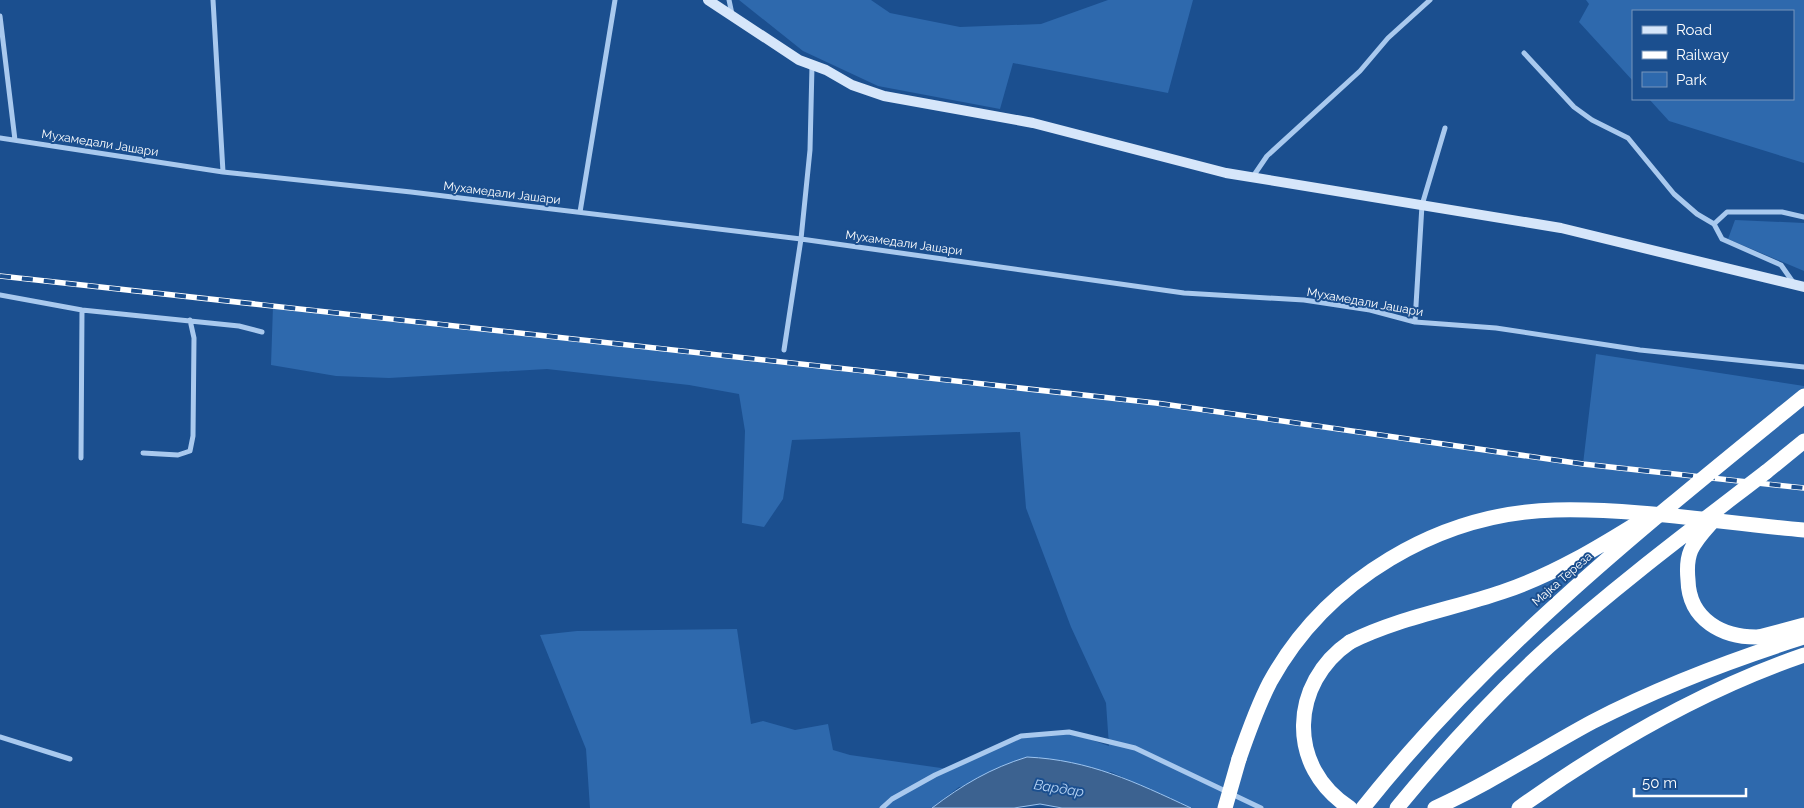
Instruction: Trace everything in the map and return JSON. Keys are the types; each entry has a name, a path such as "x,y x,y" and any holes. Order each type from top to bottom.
{"highway":[{"name":"Мајка Тереза","path":"1363,808 1401,762 1494,661 1554,605 1687,491 1804,396"},
{"path":"1398,808 1494,700 1547,648 1655,557 1804,441"},
{"path":"1766,472 1704,532 1692,549 1688,566 1690,596 1698,614 1705,621 1725,633 1759,637 1804,625"},
{"path":"1350,808 1331,793 1314,768 1305,742 1304,716 1309,692 1318,674 1329,659 1350,642 1379,629 1530,582 1605,543 1687,491"},
{"path":"1225,808 1252,724 1271,681 1288,654 1310,627 1364,576 1401,552 1443,533 1492,519 1523,513 1555,510 1642,513 1804,530"},
{"path":"1435,808 1592,722 1644,697 1704,670 1804,637"},
{"path":"1519,808 1583,764 1656,721 1736,681 1804,654"}],"main road":[{"path":"708,0 792,56 852,85 884,96 1032,123 1226,173 1561,228 1800,286"}],"street":[{"path":"213,0 223,172"},
{"path":"580,212 615,0"},
{"path":"729,0 733,17"},
{"path":"1252,178 1266,156 1360,71 1388,38 1430,0"},
{"path":"0,16 15,140"},
{"path":"1524,53 1574,107 1592,120 1628,138 1674,194 1697,214 1714,224 1722,239 1781,265 1800,286"},
{"path":"784,350 801,239 810,150 812,65"},
{"path":"1415,322 1422,205 1445,128"},
{"name":"Мухамедали Јашари","path":"0,138 223,172 801,239 1184,293 1304,300 1370,310 1415,322 1496,328 1640,350 1804,367"},
{"path":"1714,224 1727,212 1782,212 1804,217"},
{"path":"0,295 82,310 190,320 239,326 262,332"},
{"path":"81,458 82,310"},
{"path":"143,453 178,455 190,451 193,436 194,338 190,320"},
{"path":"882,808 892,799 935,775 1021,736 1069,732 1135,748 1261,808"},
{"path":"0,737 70,759"}],"green space":[{"path":"739,0 871,0 890,13 960,27 1041,24 1108,0 1193,0 1168,93 1013,63 1000,109 878,86 803,51"},
{"path":"1586,0 1804,0 1804,163 1669,121 1650,100 1794,100 1794,10 1632,10 1632,80 1579,22 1589,4"},
{"path":"1735,220 1804,223 1804,271 1728,239"},
{"path":"273,306 1156,403 1583,464 1596,354 1804,386 1804,808 1191,808 1111,772 959,787 932,808 590,808 586,749 540,635 577,631 737,629 751,724 763,721 795,730 828,724 833,750 850,755 948,769 1021,736 1069,732 1109,746 1106,703 1071,627 1026,508 1020,432 792,440 783,499 764,527 742,523 745,431 739,394 689,385 547,369 389,378 336,376 271,365"}],"water":[{"name":"Вардар","path":"1027,757 1071,763 1112,774 1151,789 1191,808 1062,808 1040,804 1014,808 932,808 977,778 1001,766"}],"railway":[{"path":"0,276 1156,403 1583,464 1804,488"}]}
